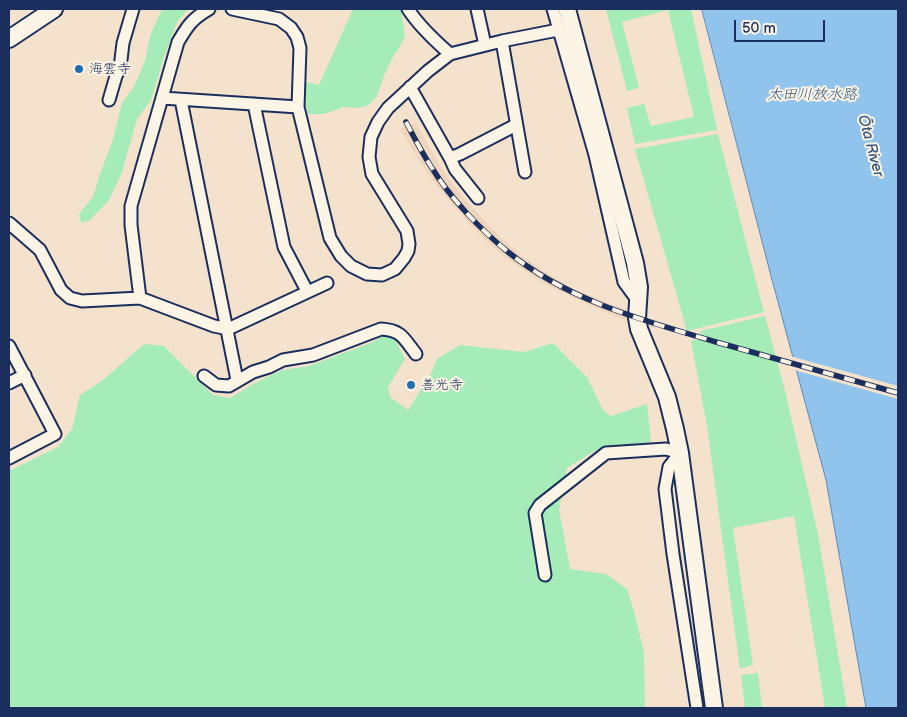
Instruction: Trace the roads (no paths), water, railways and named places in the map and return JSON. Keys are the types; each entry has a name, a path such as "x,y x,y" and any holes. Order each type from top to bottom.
{"street":[{"path":"9,39 54,9"},
{"path":"109,100 120,68 123,43 132,9"},
{"path":"140,298 131,225 132,206 178,42 188,25 209,9"},
{"path":"232,9 280,19 291,28 297,37 300,48 298,107 330,238 341,256 351,266 367,274 382,275 395,269 408,251 409,244 407,231 372,174 368,157 371,137 378,122 388,108 428,70 450,54 558,30"},
{"path":"408,9 414,19 450,54"},
{"path":"477,9 485,45"},
{"path":"553,9 558,30 586,101 635,263 639,287 637,318 639,330 667,397 675,429 680,453 714,708"},
{"path":"567,9 586,101"},
{"path":"502,41 525,172"},
{"path":"410,87 455,168 478,198"},
{"path":"162,98 298,107"},
{"path":"181,100 237,380"},
{"path":"254,104 284,247 307,291"},
{"path":"450,158 516,125"},
{"path":"9,224 40,250 61,290 70,298 82,301 140,298 214,326 228,329 327,282"},
{"path":"204,376 216,385 228,386 237,380 283,360 313,355 381,329 392,329 399,334 416,354"},
{"path":"9,346 55,434 9,458"},
{"path":"9,383 25,375"},
{"path":"546,575 535,513 540,505 606,453 666,448 680,453"},
{"path":"680,453 669,467 664,489 696,708"}],"water":[{"name":"太田川放水路","path":"702,9 898,9 898,708 866,708 826,480"}],"railway":[{"path":"406,122 439,179 467,213 508,252 556,284 607,307 661,326 898,393"}],"place":[{"name":"海雲寺","path":"79,69"},
{"name":"善光寺","path":"411,385"}],"water label":[{"name":"Ōta River","path":"870,146"}]}
